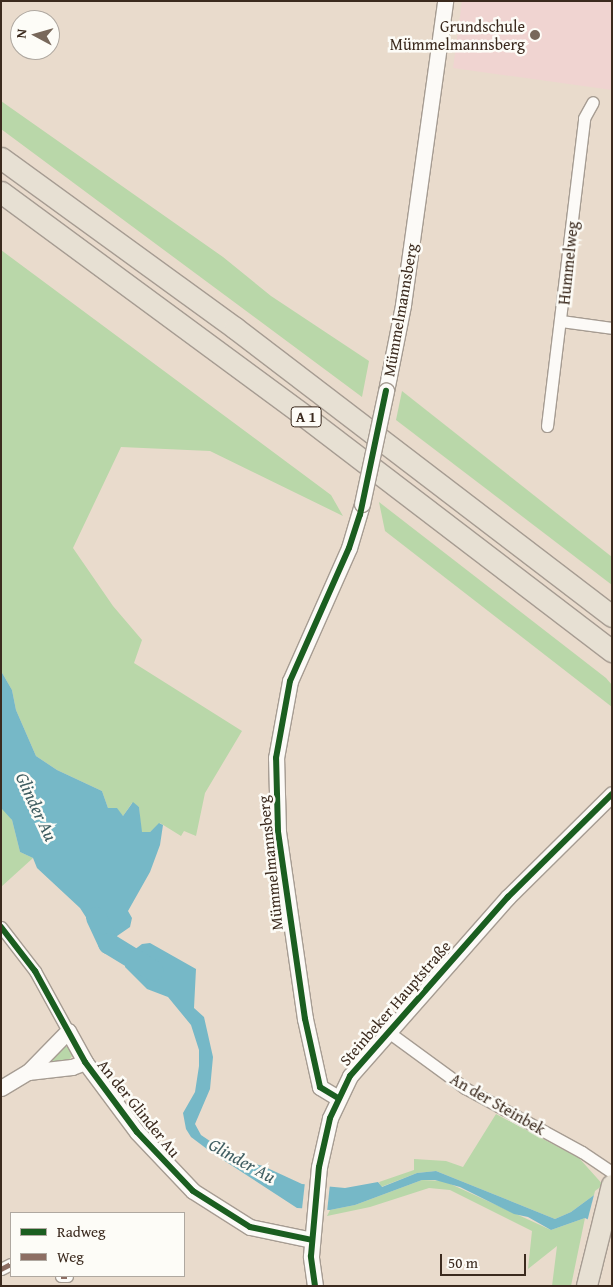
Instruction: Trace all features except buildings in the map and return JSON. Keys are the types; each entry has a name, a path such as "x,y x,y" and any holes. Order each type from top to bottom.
{"highway":[{"name":"A 1","path":"1,158 243,334 612,616"},
{"name":"A 1","path":"1,192 303,415 610,651"},
{"path":"531,553 612,597"},
{"path":"587,1286 612,1185"}],"street":[{"name":"Mümmelmannsberg","path":"338,1098 320,1087 305,1019 278,832 276,758 290,681 349,548 362,504 403,305 445,1"},
{"name":"Hummelweg","path":"548,426 584,118 593,102"},
{"path":"561,321 612,328"},
{"name":"Steinbeker Hauptstraße","path":"315,1286 312,1240 324,1138 338,1098 350,1076 387,1031 508,897 612,794"},
{"name":"An der Glinder Au","path":"1,927 35,971 85,1062 138,1132 193,1191 250,1227 312,1240"},
{"path":"1,1088 28,1072 68,1031"},
{"name":"An der Steinbek","path":"387,1031 465,1088 574,1147 612,1172"},
{"path":"28,1072 72,1067 85,1062"}],"shaded area":[{"name":"Grundschule Mümmelmannsberg","path":"462,1 612,1 612,90 453,68"}],"green space":[{"path":"1,101 223,257 271,296 369,361 362,397 1,129"},
{"path":"1,250 331,495 343,516 210,451 121,447 73,548 113,606 142,640 134,663 242,731 205,793 196,836 184,831 181,836 160,823 150,832 141,832 139,807 132,803 123,816 108,808 102,791 57,770 36,756 16,710 12,690 1,671"},
{"path":"402,391 612,557 612,585 396,420"},
{"path":"379,502 606,678 612,685 612,707 385,531"},
{"path":"1,804 12,820 20,852 33,858 1,887"},
{"path":"71,1046 73,1055 68,1061 51,1063 59,1048"},
{"path":"496,1114 579,1158 605,1187 571,1212 555,1219 436,1171 417,1173 381,1187 379,1182 414,1170 414,1159 446,1161 463,1167"},
{"path":"422,1180 444,1181 551,1230 585,1218 571,1286 552,1286 557,1246 528,1269 532,1231 450,1190 429,1188 370,1207 327,1216 330,1210 355,1205"}],"water":[{"path":"1,671 12,690 16,710 36,756 57,770 102,791 108,808 117,808 123,816 133,802 139,807 142,832 150,832 159,823 163,825 160,845 150,872 128,911 132,918 130,927 104,945 80,908 37,868 33,858 20,852 12,820 2,809"},
{"path":"150,943 196,969 194,1008 204,1017 213,1057 210,1089 195,1124 201,1135 238,1160 263,1166 302,1184 345,1188 378,1182 382,1187 417,1173 436,1171 555,1219 571,1212 605,1187 612,1191 612,1232 585,1218 551,1230 528,1217 514,1214 460,1187 435,1180 422,1180 355,1205 330,1210 297,1208 211,1152 191,1137 186,1129 183,1113 195,1092 199,1066 199,1050 191,1025 168,997 147,989 125,967 126,956 142,944"}],"pier":[{"path":"305,1182 330,1184 327,1212 302,1209"},
{"path":"603,1185 612,1188 611,1235 587,1222 595,1191"}],"waterway":[{"name":"Glinder Au","path":"96,917 108,943 152,970"}],"marked path":[{"path":"1,1269 10,1264"}],"cycle path":[{"path":"338,1098 320,1087 305,1019 278,832 276,758 290,681 349,548 360,515 386,391"},
{"path":"315,1286 311,1256 319,1167 330,1118 350,1076 508,897 612,794"},
{"path":"1,927 35,971 85,1062 137,1132 193,1191 250,1227 312,1240"}],"place":[{"name":"Grundschule Mümmelmannsberg","path":"535,35"}]}
